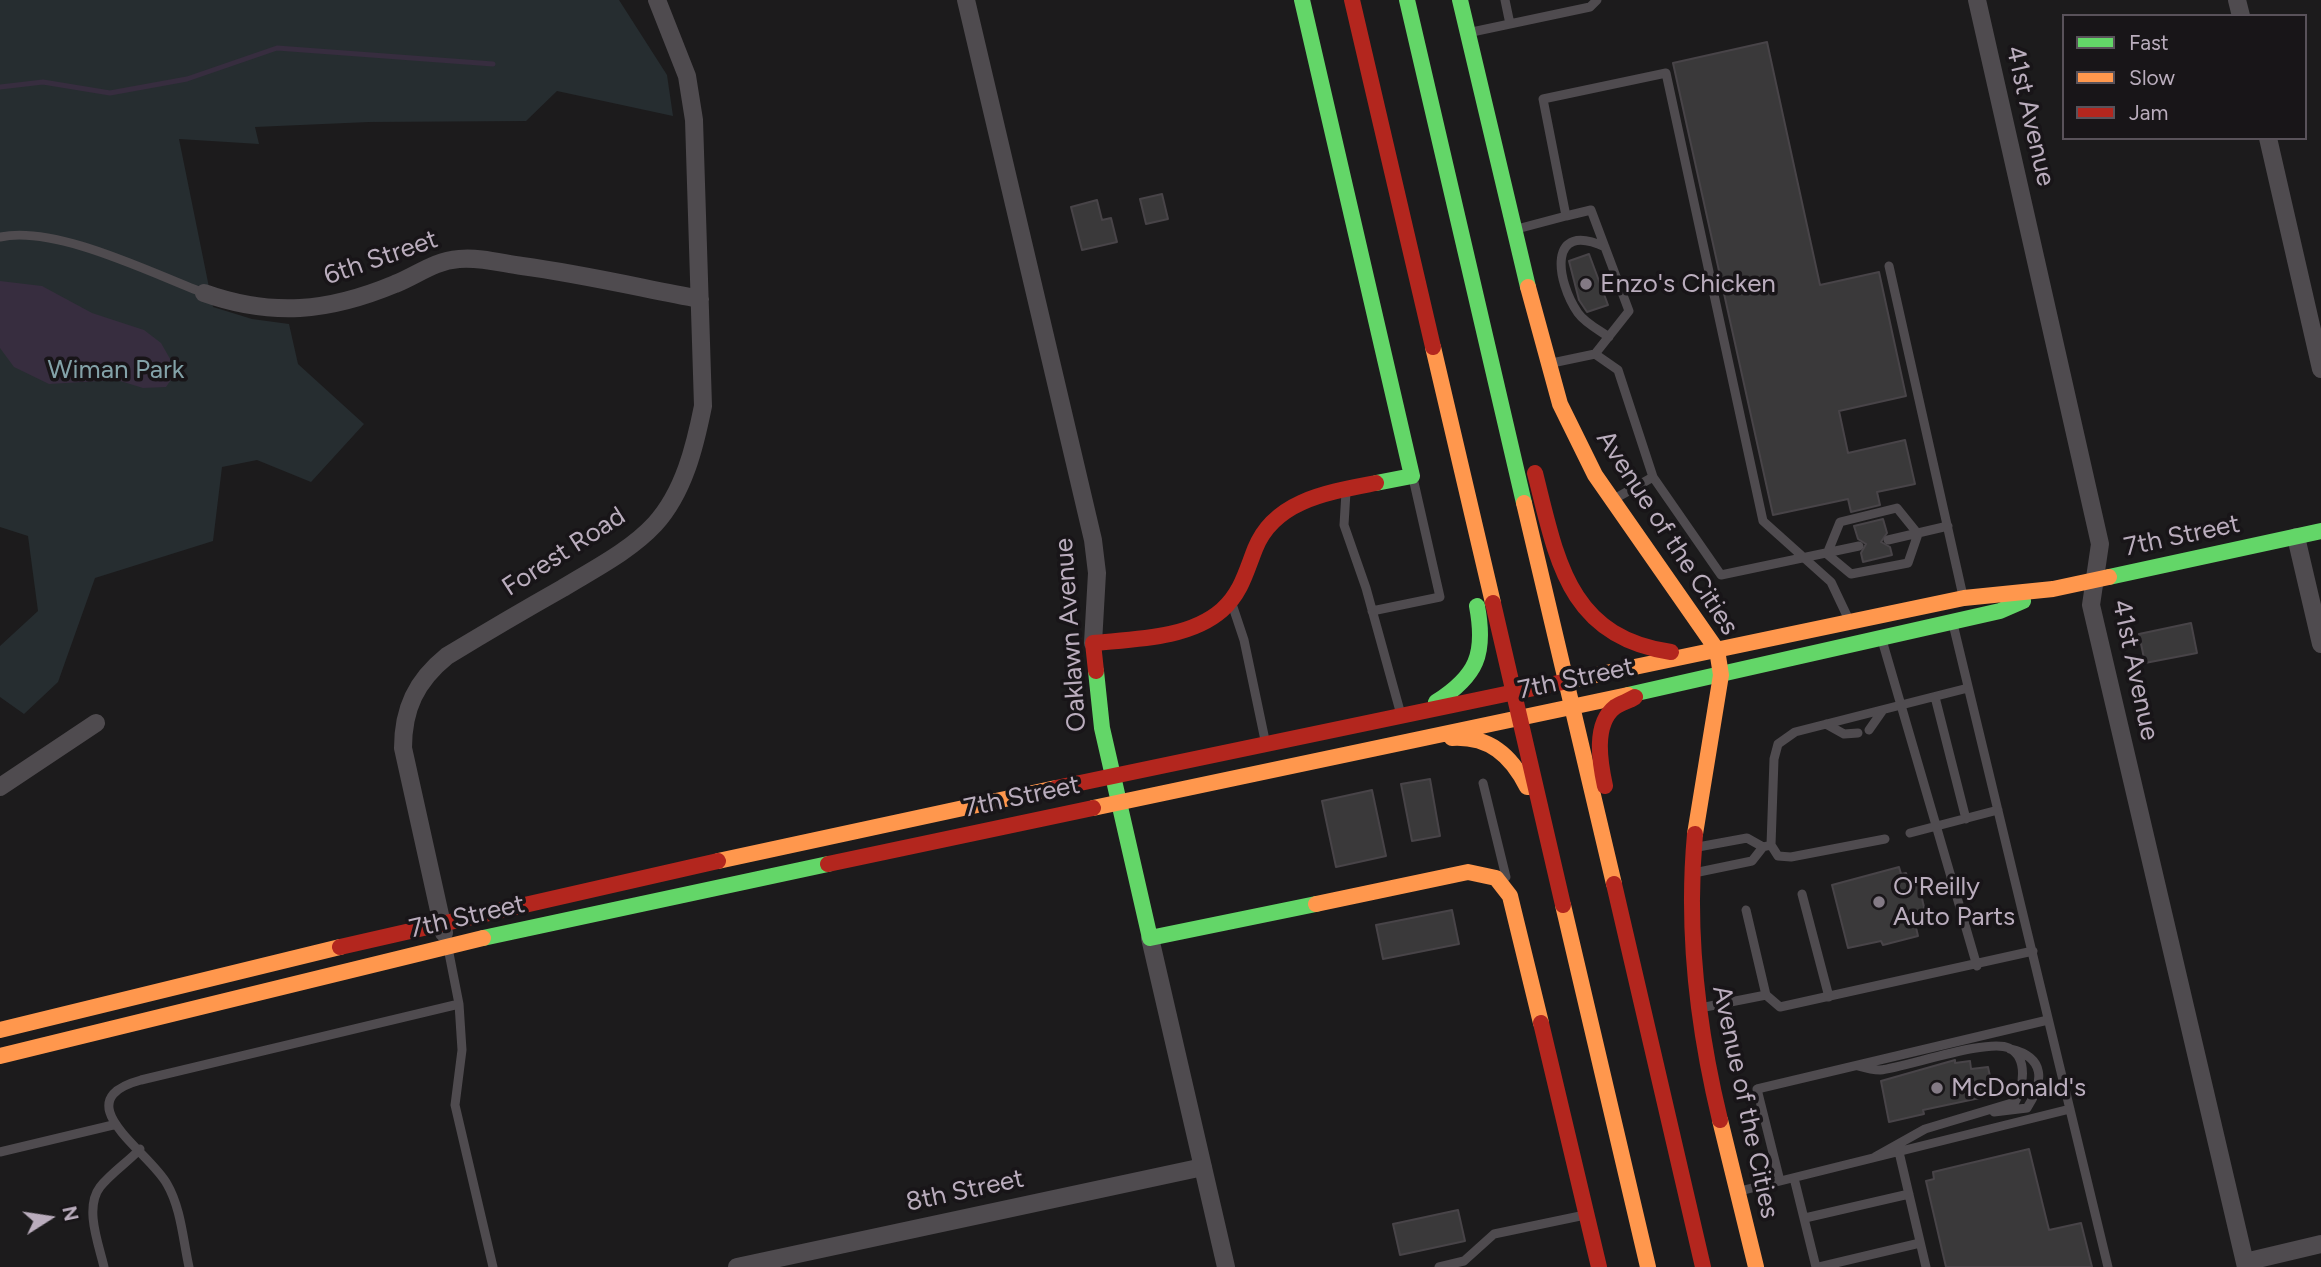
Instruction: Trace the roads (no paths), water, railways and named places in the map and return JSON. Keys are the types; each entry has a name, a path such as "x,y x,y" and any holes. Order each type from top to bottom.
{"main road":[{"path":"1093,643 1173,631 1210,620 1231,602 1245,579 1257,540 1277,516 1300,501 1412,476 1302,0"},
{"path":"1352,0 1648,1267"},
{"path":"1407,0 1703,1267"},
{"name":"Avenue of the Cities","path":"1460,0 1548,364 1572,430 1613,500 1717,650 1721,675 1695,848 1692,957 1699,1009 1756,1267"},
{"path":"1454,202 1506,360 1523,426"},
{"path":"1422,710 1464,683 1478,659 1482,634 1452,493 1435,360"},
{"path":"1530,452 1563,572 1585,607 1626,642 1693,655"},
{"name":"7th Street","path":"0,1030 442,922 1400,714 1964,597 2053,589 2321,531"},
{"name":"7th Street","path":"0,1056 290,982 447,946 1518,716 1721,675 2000,611 2053,589"},
{"name":"Oaklawn Avenue","path":"1093,643 1102,728 1150,938"},
{"path":"1653,688 1615,708 1608,716 1602,735 1600,763 1635,911 1654,1059"},
{"path":"1381,747 1460,737 1493,744 1500,748 1521,775 1543,823"},
{"path":"1150,938 1468,872 1496,878 1510,896 1599,1267"}],"street":[{"name":"Forest Road","path":"447,946 403,748 403,730 411,698 432,667 447,656 617,555 656,523 681,481 692,454 704,406 694,120 687,76 657,0"},
{"name":"Oaklawn Avenue","path":"967,0 1093,540 1097,573 1093,643"},
{"name":"41st Avenue","path":"1977,0 2100,544 2092,608 2246,1264"},
{"path":"2269,140 2321,369"},
{"name":"6th Street","path":"204,293 259,309 299,310 361,297 398,284 422,269 441,262 470,259 575,273 701,299"},
{"path":"2296,537 2321,643"},
{"path":"0,787 96,723"},
{"name":"Oaklawn Avenue","path":"1150,938 1226,1267"},
{"name":"8th Street","path":"737,1267 1203,1167"},
{"path":"2246,1264 2321,1244"}],"lane":[{"path":"1505,0 1510,24"},
{"path":"1467,33 1594,4"},
{"path":"1566,216 1544,99 1666,74 1763,521 1831,582 1849,622"},
{"path":"1514,230 1591,210 1629,311 1595,354 1548,364"},
{"path":"0,237 41,236 80,246 204,293"},
{"path":"1605,247 1588,239 1576,239 1563,248 1559,261 1578,314 1609,337"},
{"path":"1889,266 1964,597"},
{"path":"1595,354 1618,370 1653,477 1721,575 1859,546"},
{"path":"1372,611 1440,597 1412,476"},
{"path":"1613,500 1653,477"},
{"path":"1346,491 1344,524 1372,611 1400,714"},
{"path":"1827,554 1840,522 1897,508 1918,534"},
{"path":"1888,540 1948,526"},
{"path":"1827,554 1851,575 1908,563 1918,534"},
{"path":"1231,602 1244,640 1266,743"},
{"path":"1952,622 2108,1267"},
{"path":"1881,638 1903,705 1977,966"},
{"path":"1693,873 1752,861 1767,846 1774,759 1778,744 1795,732 1968,688"},
{"path":"1935,697 1966,819"},
{"path":"1870,730 1884,710"},
{"path":"1826,724 1844,734 1858,733"},
{"path":"1483,783 1510,896"},
{"path":"1910,833 1998,810"},
{"path":"1695,848 1747,838 1767,846 1778,856 1791,857 1885,839"},
{"path":"1802,894 1829,997"},
{"path":"1746,910 1766,995 1780,1007 1977,966 2033,951"},
{"path":"447,946 459,1004 462,1050 455,1105 493,1267"},
{"path":"1699,1009 1766,995"},
{"path":"189,1267 169,1186 140,1149 113,1125 109,1112 110,1099 115,1090 126,1084 459,1004"},
{"path":"1780,1181 1757,1089 2048,1020"},
{"path":"1853,1065 1878,1070 1989,1046 2025,1052 2035,1063 2038,1090 2027,1108 1989,1112"},
{"path":"1875,1157 1925,1129 1989,1112 2015,1102 2022,1089 2020,1059 2009,1048"},
{"path":"1738,1191 1899,1152 1909,1146 2070,1109"},
{"path":"0,1152 113,1125"},
{"path":"104,1267 93,1216 95,1200 99,1189 140,1149"},
{"path":"1899,1152 1926,1267"},
{"path":"1794,1178 1818,1267 1920,1243"},
{"path":"1805,1218 1909,1194"},
{"path":"1439,1267 1464,1261 1494,1234 1587,1214"}],"waterway":[{"path":"0,87 43,82 110,93 187,79 277,48 493,64"}],"place":[{"name":"Enzo's Chicken","path":"1586,284"},
{"name":"O'Reilly Auto Parts","path":"1879,902"},
{"name":"McDonald's","path":"1937,1088"}],"park label":[{"name":"Wiman Park","path":"116,370"}]}
